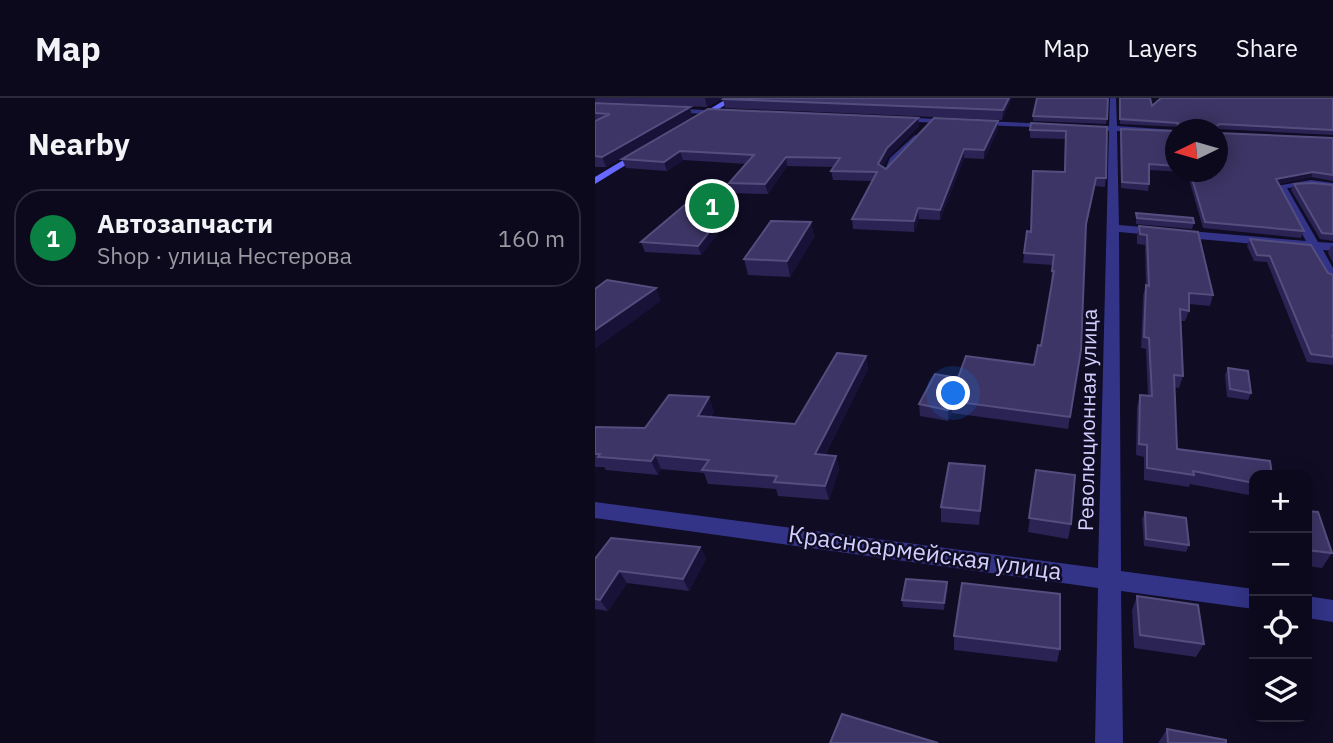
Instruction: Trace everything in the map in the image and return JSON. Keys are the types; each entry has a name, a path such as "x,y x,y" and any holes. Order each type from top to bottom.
{"main road":[{"path":"687,126 733,98"},
{"path":"595,181 650,148"}],"street":[{"name":"Революционная улица","path":"1108,743 1108,578 1114,331 1113,98"},
{"path":"659,110 736,113"},
{"path":"883,119 1057,126"},
{"path":"886,173 894,160 932,121"},
{"path":"1085,127 1165,131"},
{"path":"1333,186 1311,183 1281,186 1333,279"},
{"path":"1112,228 1333,247"},
{"name":"Красноармейская улица","path":"595,510 1249,598"},
{"path":"1312,608 1333,611"}],"building":[{"path":"724,98 1009,98 1003,110"},
{"path":"1037,98 1108,98 1107,119 1033,116"},
{"path":"1120,98 1150,98 1152,106 1161,98 1333,98 1333,130 1228,124 1228,119 1165,119 1165,122 1120,119"},
{"path":"595,103 690,107 602,157 595,156 595,121 610,114 595,113"},
{"path":"708,109 918,118 887,148 878,164 886,169 934,118 998,121 984,150 964,149 940,210 918,208 914,221 852,219 877,172 831,171 840,158 786,157 765,184 729,183 754,155 680,151 664,162 622,159"},
{"path":"1031,123 1107,127 1106,178 1096,178 1086,224 1081,350 1070,417 952,401 948,410 919,404 935,374 958,378 966,356 1034,365 1038,345 1041,346 1054,271 1054,255 1024,253 1027,231 1031,232 1033,171 1065,172 1066,131 1030,130"},
{"path":"1121,129 1165,131 1165,165 1149,164 1149,184 1122,182"},
{"path":"1228,133 1333,138 1333,175 1313,172 1276,179 1304,231 1205,222 1193,182 1228,182"},
{"path":"1294,184 1333,185 1333,234 1322,233"},
{"path":"693,198 736,198 698,246 641,242"},
{"path":"1136,213 1193,218 1194,223 1137,218"},
{"path":"771,221 811,222 787,261 744,259"},
{"path":"1139,226 1198,232 1213,295 1189,293 1189,311 1180,309 1183,376 1174,375 1177,449 1270,461 1271,470 1249,470 1249,482 1193,471 1194,475 1147,468 1147,445 1139,444 1140,395 1152,396 1149,338 1144,337 1146,285 1149,286 1147,235 1140,234"},
{"path":"1250,239 1311,245 1328,273 1333,275 1333,357 1311,354 1270,256 1257,255"},
{"path":"607,280 656,288 595,330 595,289"},
{"path":"837,353 866,356 815,454 836,456 825,486 774,482 777,476 702,470 709,460 655,455 651,461 598,457 600,454 595,454 595,427 645,428 669,395 709,397 698,416 795,424"},
{"path":"1228,368 1248,371 1251,393 1230,389"},
{"path":"949,463 985,466 980,511 941,507"},
{"path":"1036,470 1075,475 1071,524 1029,518"},
{"path":"1312,511 1318,512 1332,553 1312,551"},
{"path":"1145,512 1186,518 1189,545 1146,539"},
{"path":"611,538 700,547 683,579 619,571 600,600 595,599 595,559"},
{"path":"906,579 947,582 944,603 902,600"},
{"path":"962,583 1060,594 1060,649 954,636"},
{"path":"1137,596 1198,605 1204,644 1140,635"},
{"path":"842,714 938,743 830,743"},
{"path":"1167,729 1226,740 1226,743 1168,743"}],"place":[{"name":"Автозапчасти","path":"712,206"}]}
